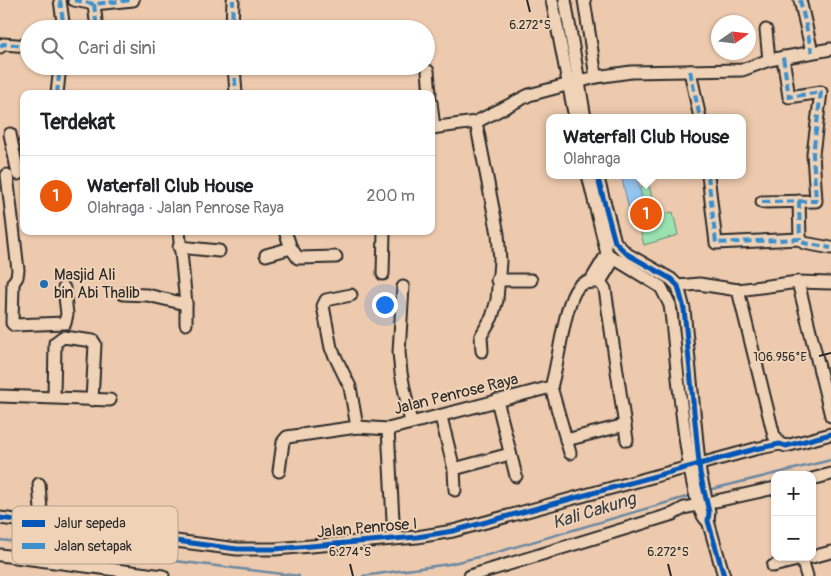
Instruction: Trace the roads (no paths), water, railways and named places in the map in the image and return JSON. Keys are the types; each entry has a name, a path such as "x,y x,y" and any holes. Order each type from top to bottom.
{"street":[{"path":"60,0 63,20"},
{"path":"74,0 94,4 133,0"},
{"path":"232,20 233,0"},
{"path":"552,0 573,82 584,114"},
{"path":"565,0 575,114"},
{"path":"584,0 596,77"},
{"path":"800,0 812,52"},
{"path":"94,4 96,20"},
{"path":"766,30 769,60"},
{"path":"1,43 20,45"},
{"path":"435,128 476,122 529,95 596,77 631,72 742,70 769,60 831,49"},
{"path":"762,202 816,201 813,154 821,92 789,97 783,57"},
{"path":"690,71 699,114"},
{"path":"57,90 59,75"},
{"path":"235,75 236,90"},
{"path":"428,75 430,90"},
{"path":"476,122 498,234 500,261 495,308 481,336 482,351"},
{"path":"10,134 18,270 17,277 13,283 12,323 14,325 64,323 67,314 64,288"},
{"path":"589,179 603,243 611,256 661,287 670,305 695,470 704,503 703,519 708,521 724,576"},
{"path":"598,179 613,239 618,246 628,254 671,279 678,286 684,309 695,470"},
{"path":"708,179 716,243 800,239"},
{"path":"799,201 800,239 804,243 831,248"},
{"path":"179,235 186,304 186,324"},
{"path":"286,235 291,248 298,258 336,257"},
{"path":"383,274 384,235"},
{"path":"179,247 219,251"},
{"path":"266,256 291,248"},
{"path":"570,453 551,387 558,366 570,300 579,286 595,282 611,256"},
{"path":"497,280 531,280"},
{"path":"595,282 605,289 627,440"},
{"path":"678,286 700,284 738,290 798,282 831,283"},
{"path":"798,282 831,416"},
{"path":"403,287 399,352 401,373 411,423"},
{"path":"738,290 774,436 780,444"},
{"path":"123,294 147,294 186,304"},
{"path":"351,295 326,300 323,306 331,348 350,387 357,428"},
{"path":"54,397 56,342 63,337 93,341 95,344 92,400"},
{"name":"Jalan Penrose Raya","path":"279,471 283,442 287,437 357,428 388,428 441,417 497,400 551,387"},
{"path":"0,396 110,400"},
{"path":"497,400 516,476"},
{"path":"441,417 454,469 455,490"},
{"path":"566,440 625,424"},
{"path":"388,428 394,538"},
{"name":"Jalan Penrose I","path":"178,541 237,549 275,549 394,538 461,529 695,470 780,444 786,446 831,434"},
{"path":"454,469 510,454"},
{"path":"816,477 831,474"},
{"path":"39,484 41,506"},
{"path":"470,576 673,514 684,508 771,489"},
{"path":"816,556 831,552"},
{"path":"773,566 795,561"},
{"path":"807,576 808,561"},
{"path":"50,564 95,572 163,576"}],"water":[{"path":"622,179 637,179 644,205 629,209"}],"waterway":[{"name":"Kali Cakung","path":"708,490 831,460"},
{"name":"Kali Cakung","path":"363,576 449,564 491,554 693,495"},
{"name":"Kali Cakung","path":"0,540 12,541"},
{"name":"Kali Cakung","path":"178,561 299,576"}],"place":[{"name":"Waterfall Club House","path":"646,214"},
{"name":"Masjid Ali bin Abi Thalib","path":"44,284"}]}
